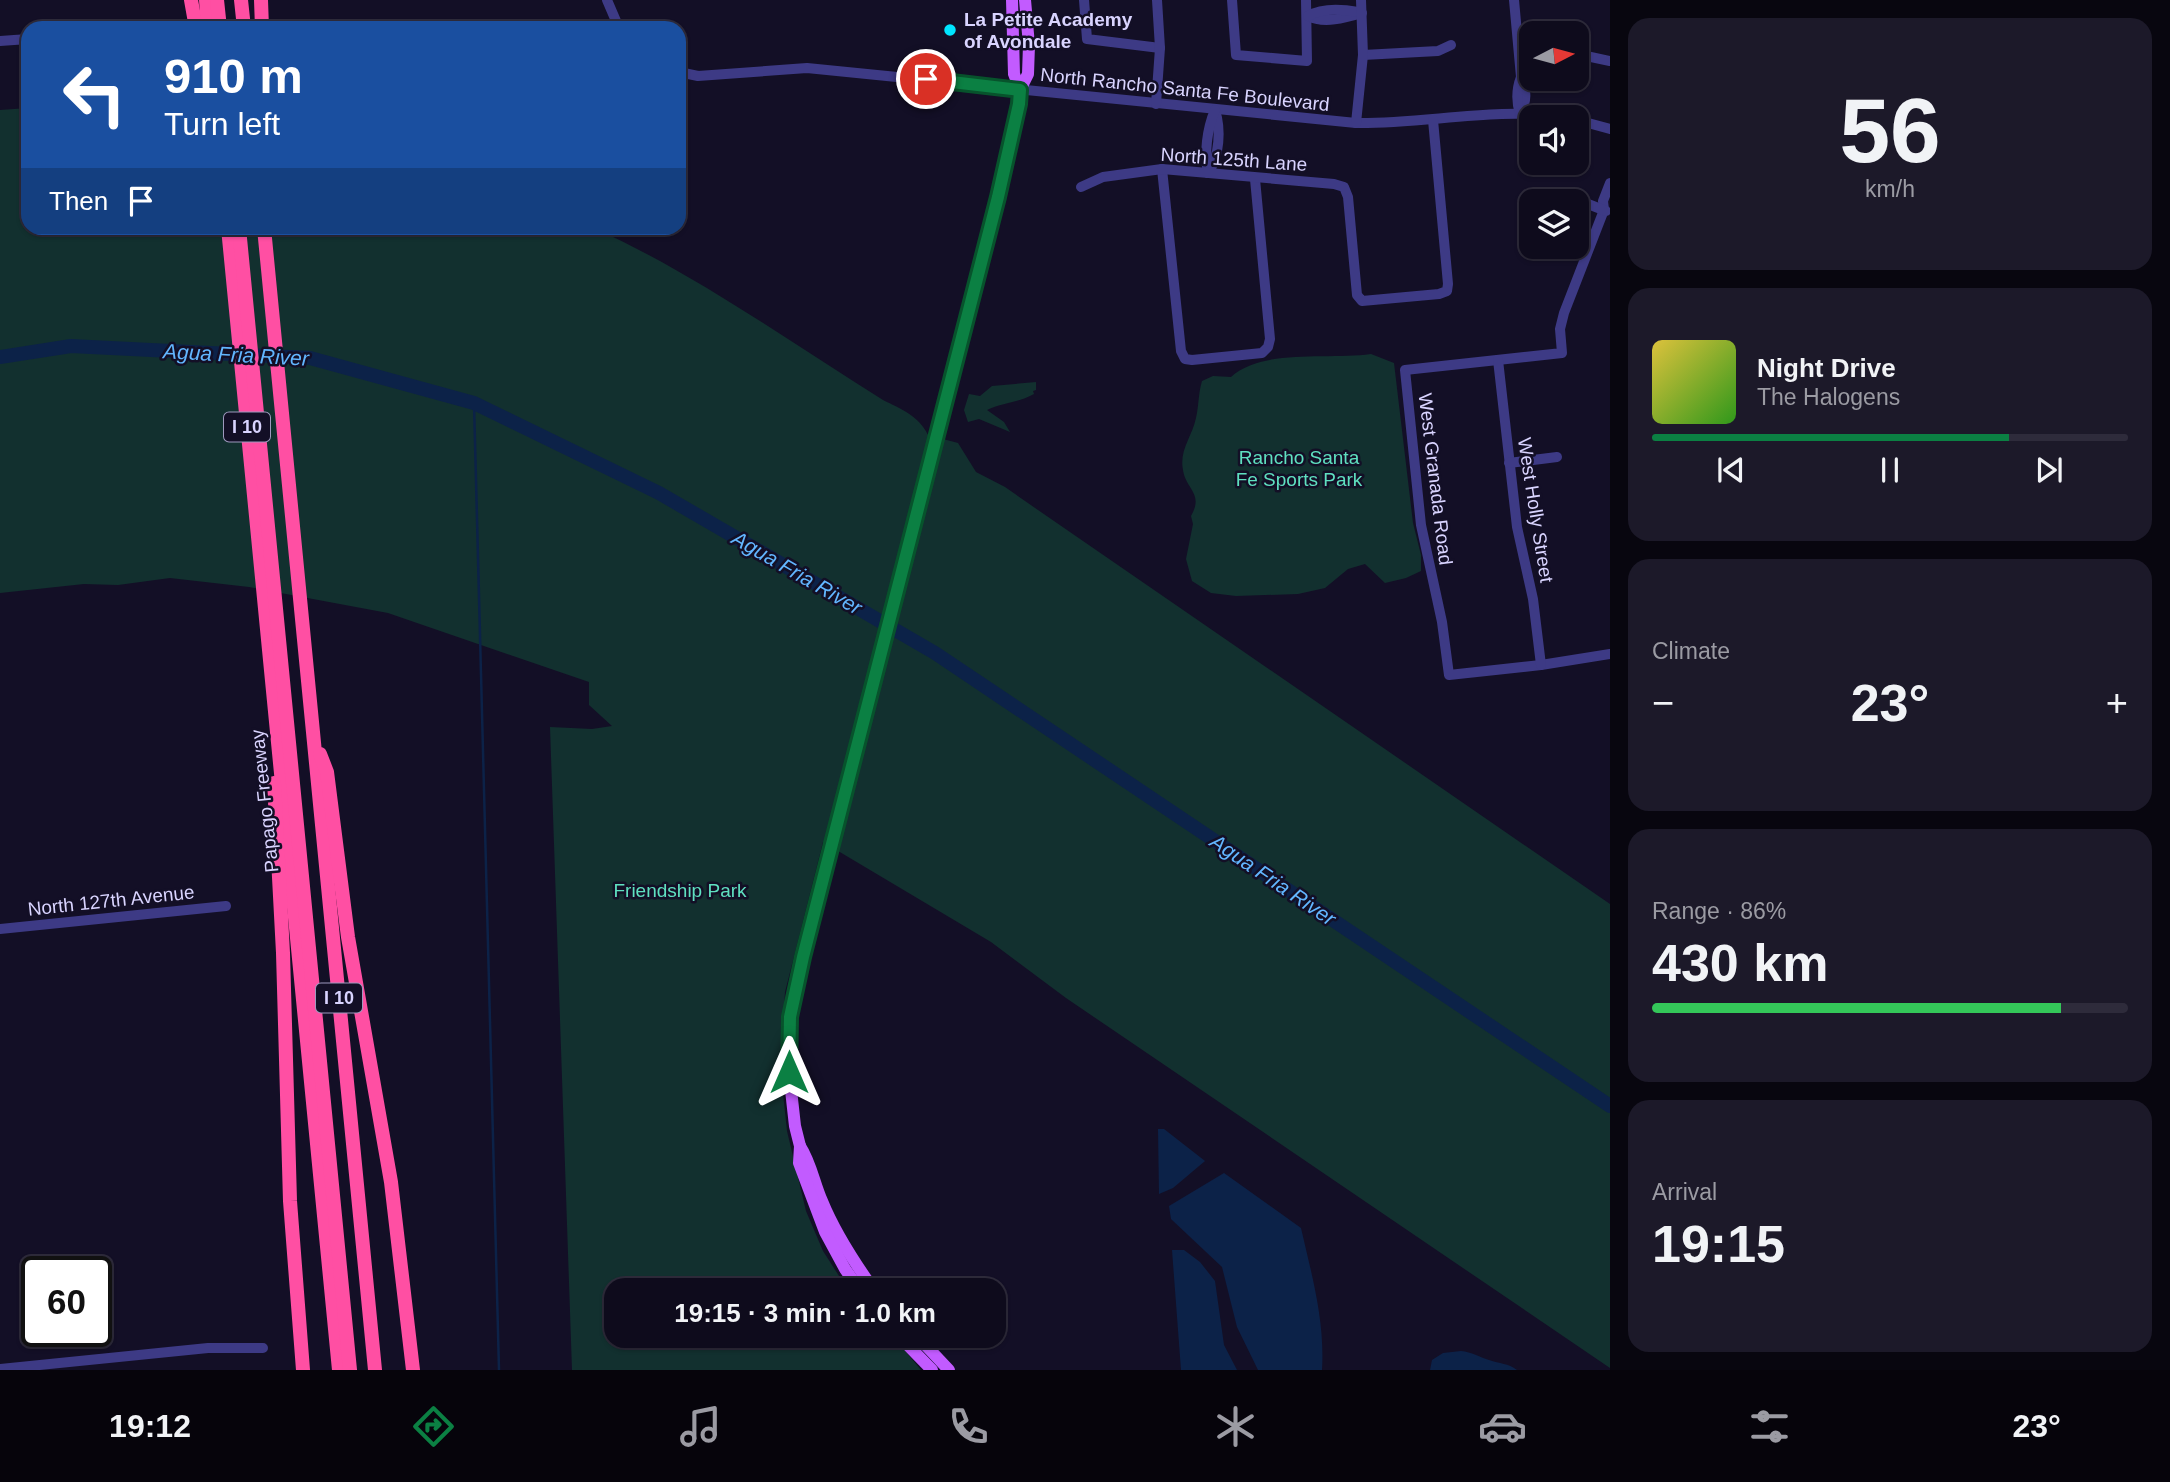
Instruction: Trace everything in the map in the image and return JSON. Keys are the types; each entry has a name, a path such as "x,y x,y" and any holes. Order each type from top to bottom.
{"highway":[{"path":"191,0 195,21"},
{"path":"206,0 208,21"},
{"path":"217,0 219,21"},
{"path":"242,0 244,21"},
{"path":"261,0 262,21"},
{"name":"Papago Freeway","path":"229,235 272,625 279,750 339,1370"},
{"path":"240,235 272,625 350,1370"},
{"name":"I 10","path":"265,235 375,1370"},
{"path":"313,736 327,772 348,937 391,1182 413,1370"},
{"path":"279,750 273,789 283,953 290,1201 303,1370"}],"main road":[{"path":"1012,0 1014,74 1020,90"},
{"path":"852,1278 838,1257 818,1216 799,1163 800,1146 790,1088 790,1017 830,848 1011,145 1020,90 1028,74 1025,0"},
{"path":"800,1146 840,1238 866,1278"},
{"path":"911,1348 932,1370"},
{"path":"928,1348 949,1370"}],"street":[{"path":"607,0 616,21"},
{"path":"1084,0 1087,39 1160,48"},
{"path":"1156,104 1160,48 1157,0"},
{"path":"1232,0 1236,55 1307,61 1306,0"},
{"path":"1356,124 1363,55 1361,0"},
{"path":"1514,0 1519,49"},
{"path":"1308,16 1315,12 1343,10 1362,13"},
{"path":"0,41 21,40"},
{"path":"1363,55 1438,51 1451,45"},
{"path":"1589,57 1610,61"},
{"name":"North Rancho Santa Fe Boulevard","path":"686,73 698,76 807,68 1356,124 1519,114"},
{"path":"1208,173 1215,164 1218,139 1219,123 1215,110"},
{"name":"North 125th Lane","path":"1081,187 1103,177 1162,169 1334,184 1344,187 1348,197 1357,295 1362,301 1447,291 1433,120"},
{"path":"1589,123 1610,128"},
{"path":"1162,169 1181,351 1185,359 1262,353 1268,347 1270,339 1255,179"},
{"path":"1608,209 1603,201 1610,183"},
{"path":"1589,203 1608,209"},
{"path":"1498,360 1562,353 1560,329 1564,313 1608,209"},
{"name":"West Granada Road","path":"1498,360 1405,370 1421,525 1442,622 1449,675 1541,665"},
{"name":"West Holly Street","path":"1498,360 1517,527 1534,599 1541,665"},
{"path":"1508,463 1557,457"},
{"path":"1541,665 1610,654"},
{"name":"North 127th Avenue","path":"0,929 226,906"},
{"path":"0,1369 208,1348 263,1348"}],"green space":[{"name":"Friendship Park","path":"21,108 21,235 609,235 632,246 705,287 909,414 920,423 928,435 958,443 976,472 1005,487 1610,904 1610,1368 1066,998 991,942 823,842 785,992 780,1065 787,1131 806,1211 823,1251 840,1278 604,1278 604,1348 903,1348 921,1370 572,1370 550,727 592,729 612,726 589,705 589,682 388,613 249,587 170,578 118,585 84,584 0,593 0,110"},
{"name":"Rancho Santa Fe Sports Park","path":"1371,354 1394,363 1421,571 1385,583 1365,564 1348,569 1325,588 1298,594 1236,596 1211,593 1192,581 1186,559 1193,524 1191,516 1196,502 1182,463 1196,418 1202,381 1213,376 1231,377 1244,368 1278,359"},
{"path":"1036,382 1034,394 987,410 1004,422 1010,432 979,419 968,422 964,410 969,394 980,396 992,386"}],"water":[{"path":"1158,1129 1164,1129 1205,1161 1173,1188 1159,1194"},
{"path":"1224,1173 1301,1228 1320,1316 1322,1370 1258,1370 1237,1327 1222,1267 1171,1219 1169,1206"},
{"path":"1172,1250 1184,1250 1200,1262 1215,1281 1224,1345 1237,1370 1181,1370"},
{"path":"1461,1351 1517,1370 1430,1370 1432,1360 1443,1353"}],"waterway":[{"name":"Agua Fria River","path":"0,357 71,346 310,358 474,403 659,493 935,653 1610,1106"},
{"path":"474,403 499,1370"}],"place":[{"name":"La Petite Academy of Avondale","path":"950,30"}],"route":[{"path":"789,1072 790,1017 803,957 998,197 1019,104 1020,90 926,79"}]}
